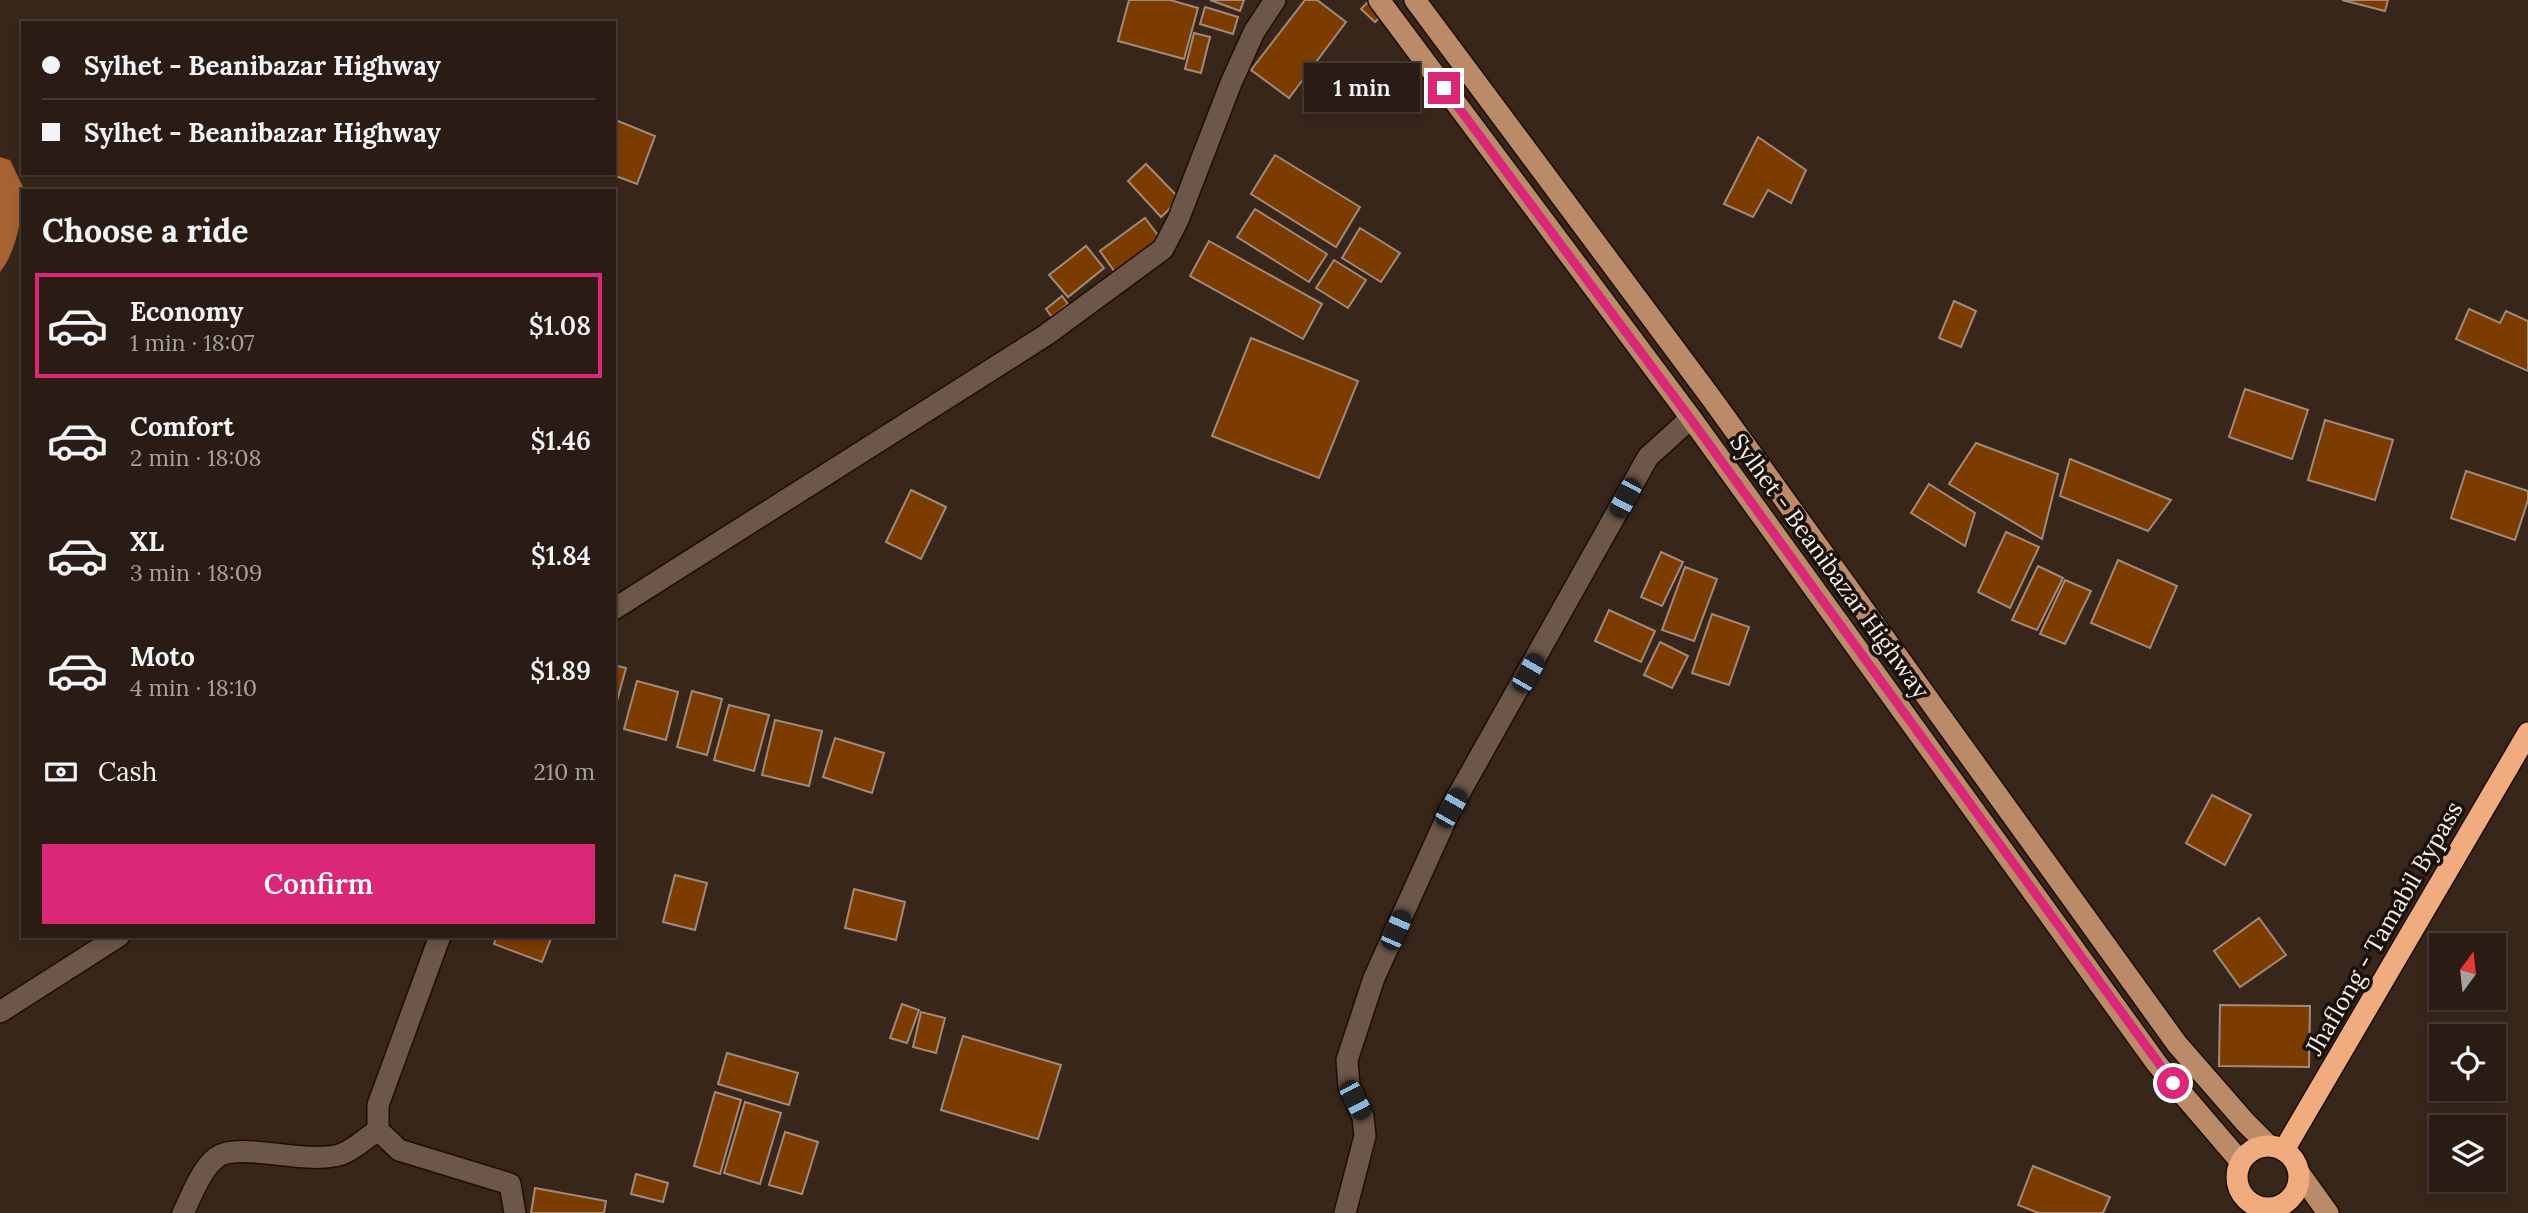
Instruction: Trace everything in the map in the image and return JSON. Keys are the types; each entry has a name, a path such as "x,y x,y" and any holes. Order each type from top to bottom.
{"highway":[{"name":"Jhaflong - Tamabil Bypass","path":"2276,1147 2528,733"},
{"path":"2276,1147 2292,1156 2300,1174 2299,1186 2293,1196 2276,1210 2241,1206 2237,1181 2240,1161 2252,1150 2276,1147"}],"main road":[{"name":"Sylhet - Beanibazar Highway","path":"1379,0 1690,418 2157,1064 2240,1161"},
{"name":"Sylhet - Beanibazar Highway","path":"1415,0 1712,399 2177,1044 2245,1122 2276,1147"},
{"path":"2300,1174 2328,1213"}],"street":[{"path":"616,608 1046,335 1163,250 1178,220 1231,83 1254,32 1275,0"},
{"path":"1345,1213 1365,1136 1363,1117 1349,1086 1347,1060 1374,978 1451,808 1648,457 1690,418"},
{"path":"0,1012 116,938"},
{"path":"439,938 378,1105 379,1130 399,1150 510,1184 515,1213"},
{"path":"183,1213 205,1171 219,1156 236,1152 324,1157 343,1154 379,1130"}],"shaded area":[{"path":"0,157 10,160 24,189 21,189 21,216 14,244 0,272"}],"building":[{"path":"1129,0 1170,0 1198,8 1184,59 1118,41"},
{"path":"1210,0 1244,0 1240,11"},
{"path":"1305,0 1317,0 1346,22 1289,98 1251,70"},
{"path":"1370,0 1385,12 1375,22 1361,9"},
{"path":"2342,0 2388,0 2385,11"},
{"path":"1205,7 1238,17 1233,34 1200,24"},
{"path":"1194,33 1210,37 1201,73 1185,69"},
{"path":"618,121 655,136 637,184 613,175 616,175"},
{"path":"1758,137 1806,170 1791,203 1768,190 1753,217 1724,204"},
{"path":"1275,155 1360,207 1336,247 1251,194"},
{"path":"1146,164 1180,199 1161,217 1128,181"},
{"path":"1255,209 1327,254 1309,282 1237,237"},
{"path":"1145,218 1163,242 1117,275 1100,251"},
{"path":"1360,228 1400,253 1381,282 1342,258"},
{"path":"1209,241 1322,304 1303,339 1190,276"},
{"path":"1086,246 1104,268 1068,297 1049,275"},
{"path":"1334,260 1366,280 1348,308 1316,288"},
{"path":"1062,296 1068,304 1052,317 1046,309"},
{"path":"1954,301 1976,311 1961,347 1939,338"},
{"path":"2469,309 2500,323 2506,311 2528,321 2528,371 2456,339"},
{"path":"1251,338 1358,381 1319,478 1212,436"},
{"path":"2245,389 2308,410 2292,459 2229,437"},
{"path":"2325,420 2393,440 2375,500 2308,480"},
{"path":"1976,443 2058,474 2042,539 1949,484"},
{"path":"2070,459 2171,500 2148,531 2060,496"},
{"path":"2466,471 2528,491 2528,500 2515,540 2451,518"},
{"path":"1929,484 1975,513 1965,546 1911,513"},
{"path":"911,490 946,507 921,559 886,542"},
{"path":"2006,532 2039,547 2010,608 1978,592"},
{"path":"1661,552 1683,562 1662,606 1641,597"},
{"path":"2118,560 2177,586 2150,648 2091,623"},
{"path":"2038,566 2063,578 2037,630 2012,620"},
{"path":"1685,567 1717,579 1694,641 1662,630"},
{"path":"2065,580 2091,591 2065,644 2040,634"},
{"path":"1609,610 1655,631 1641,662 1595,641"},
{"path":"1712,614 1749,627 1729,685 1692,673"},
{"path":"1660,642 1688,656 1672,688 1644,675"},
{"path":"616,666 626,668 616,705"},
{"path":"637,681 678,692 666,740 624,729"},
{"path":"692,691 722,699 707,755 677,747"},
{"path":"729,705 769,715 754,771 714,760"},
{"path":"775,720 822,731 809,786 762,775"},
{"path":"835,738 884,753 872,793 823,777"},
{"path":"2212,795 2251,815 2225,865 2186,843"},
{"path":"675,875 707,883 695,930 663,922"},
{"path":"854,889 905,902 896,940 845,928"},
{"path":"2259,918 2286,955 2240,987 2214,951"},
{"path":"496,938 551,938 542,962 494,944"},
{"path":"902,1004 919,1010 907,1043 890,1038"},
{"path":"2220,1005 2310,1006 2309,1067 2219,1066"},
{"path":"921,1012 945,1018 936,1053 913,1047"},
{"path":"963,1036 1061,1065 1038,1139 941,1110"},
{"path":"727,1053 798,1073 789,1105 718,1084"},
{"path":"715,1092 741,1100 720,1174 694,1166"},
{"path":"745,1102 781,1113 760,1184 724,1173"},
{"path":"785,1132 818,1142 802,1194 769,1185"},
{"path":"2033,1166 2110,1197 2103,1213 2039,1213 2018,1205"},
{"path":"636,1174 668,1183 663,1202 631,1194"},
{"path":"535,1188 606,1201 604,1213 531,1213"}],"route":[{"path":"1444,88 1690,418 2173,1083"}]}
